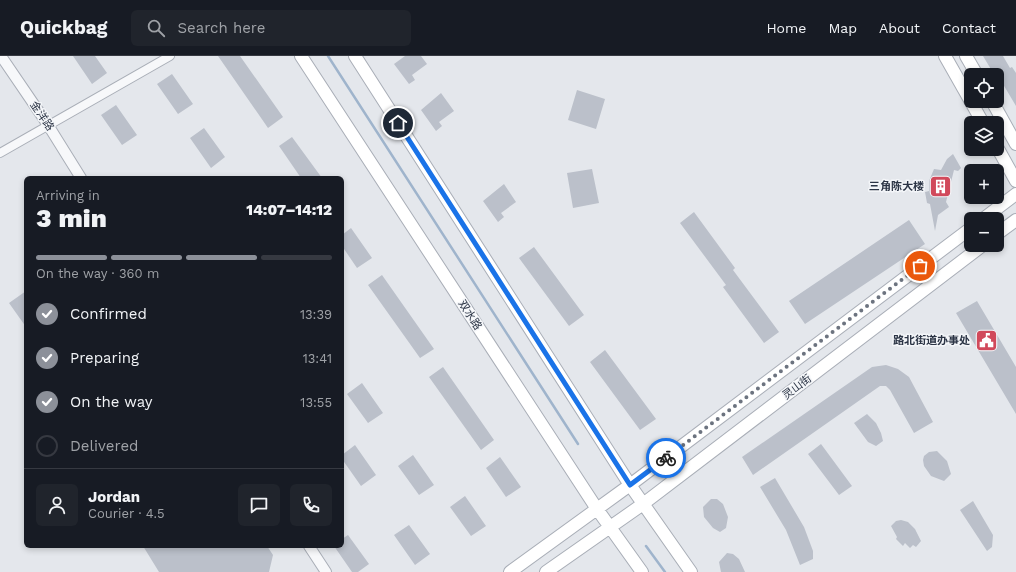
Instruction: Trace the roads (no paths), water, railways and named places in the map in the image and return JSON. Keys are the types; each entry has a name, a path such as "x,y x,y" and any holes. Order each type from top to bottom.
{"main road":[{"name":"双水路","path":"301,56 597,509 642,572"},
{"path":"356,56 630,485 691,572"},
{"path":"944,56 979,116"},
{"path":"966,56 973,68"},
{"path":"996,108 1016,144"},
{"path":"1002,156 1016,181"},
{"path":"992,212 1016,194"},
{"path":"1004,229 1016,220"},
{"name":"灵山街","path":"510,572 630,485 964,233"},
{"name":"灵山街","path":"546,572 643,504 974,252"}],"street":[{"name":"金洋路","path":"1,56 48,125 80,176"},
{"path":"0,154 170,56"},
{"path":"310,548 326,572"}],"waterway":[{"path":"328,56 578,444"},
{"path":"646,546 665,572"}],"place":[{"name":"三角陈大楼","path":"940,186"},
{"name":"路北街道办事处","path":"986,340"}]}
